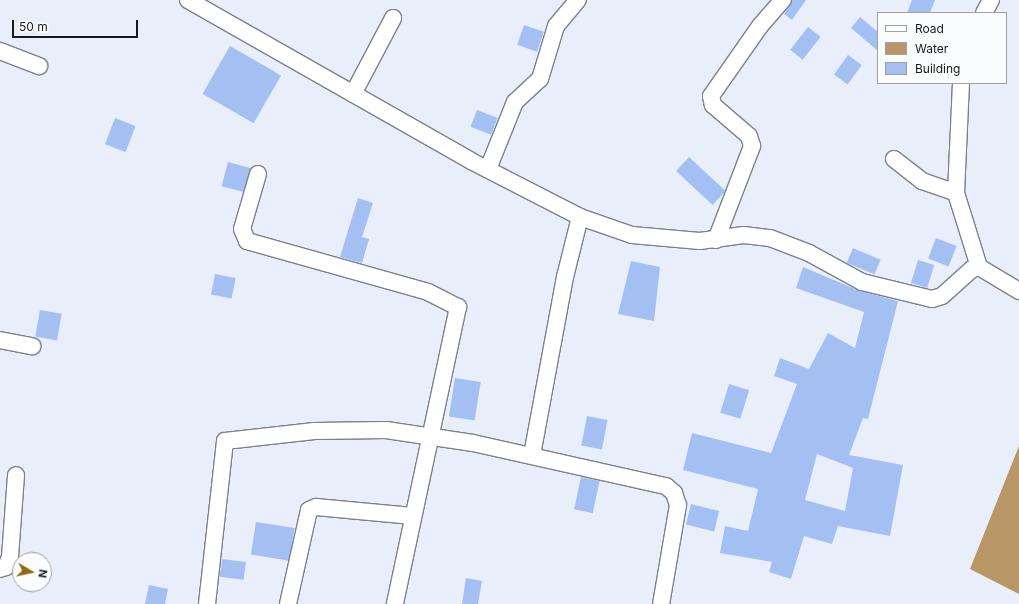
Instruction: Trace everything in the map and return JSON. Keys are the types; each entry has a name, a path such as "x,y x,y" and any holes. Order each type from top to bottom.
{"street":[{"path":"188,0 488,169 580,217 638,236 664,240 716,240 744,235 770,238 809,253 862,282 932,299 942,296 972,269 979,267"},
{"path":"488,169 515,102 540,79 556,26 578,0"},
{"path":"716,240 752,146 749,136 713,105 711,96 760,26 783,0"},
{"path":"985,12 992,0"},
{"path":"353,94 393,18"},
{"path":"0,51 39,66"},
{"path":"961,84 956,193 979,267 1006,286 1019,291"},
{"path":"894,160 922,181 956,193"},
{"path":"258,174 242,229 247,241 428,292 458,306 434,436 413,516 395,604"},
{"path":"532,455 565,277 580,217"},
{"path":"0,340 32,346"},
{"path":"207,604 224,441 314,431 386,430 434,436 532,455 654,482 674,493 678,505 661,604"},
{"path":"0,569 6,567 10,557 16,475"},
{"path":"288,604 309,510 316,507 413,516"}],"water":[{"path":"1019,446 1019,594 970,569"}],"building":[{"path":"792,0 806,0 792,20 784,14"},
{"path":"912,0 935,0 930,12 907,12"},
{"path":"860,17 877,31 877,50 851,28"},
{"path":"524,25 544,32 537,52 517,45"},
{"path":"808,27 821,37 803,60 790,50"},
{"path":"230,46 281,76 254,123 202,94"},
{"path":"848,55 862,65 848,84 834,74"},
{"path":"477,110 498,118 491,135 471,127"},
{"path":"115,118 136,126 126,152 105,144"},
{"path":"689,157 726,191 713,205 676,171"},
{"path":"228,162 251,168 245,192 222,186"},
{"path":"358,198 373,203 362,237 369,239 362,263 340,257"},
{"path":"936,238 957,246 949,266 928,259"},
{"path":"853,248 881,260 874,274 847,263"},
{"path":"918,260 934,265 927,288 911,283"},
{"path":"631,261 660,267 654,321 618,314"},
{"path":"803,267 860,291 898,301 868,419 863,418 849,455 903,465 890,536 838,526 832,544 804,536 791,579 769,572 772,562 720,553 725,526 748,531 758,489 683,470 692,433 771,453 797,384 774,376 780,358 809,369 828,333 855,348 864,312 796,288","holes":["817,454 853,468 845,511 805,500"]},
{"path":"215,274 236,278 232,299 211,295"},
{"path":"40,310 62,314 57,340 35,337"},
{"path":"455,378 481,382 475,421 449,417"},
{"path":"729,384 749,390 740,419 720,413"},
{"path":"587,416 608,420 602,449 581,445"},
{"path":"581,477 600,481 593,513 574,509"},
{"path":"691,504 719,511 714,531 686,524"},
{"path":"256,522 295,528 289,561 251,555"},
{"path":"222,559 246,562 244,580 220,577"},
{"path":"466,578 482,581 478,604 462,604"},
{"path":"149,585 168,589 165,604 145,604"}]}
